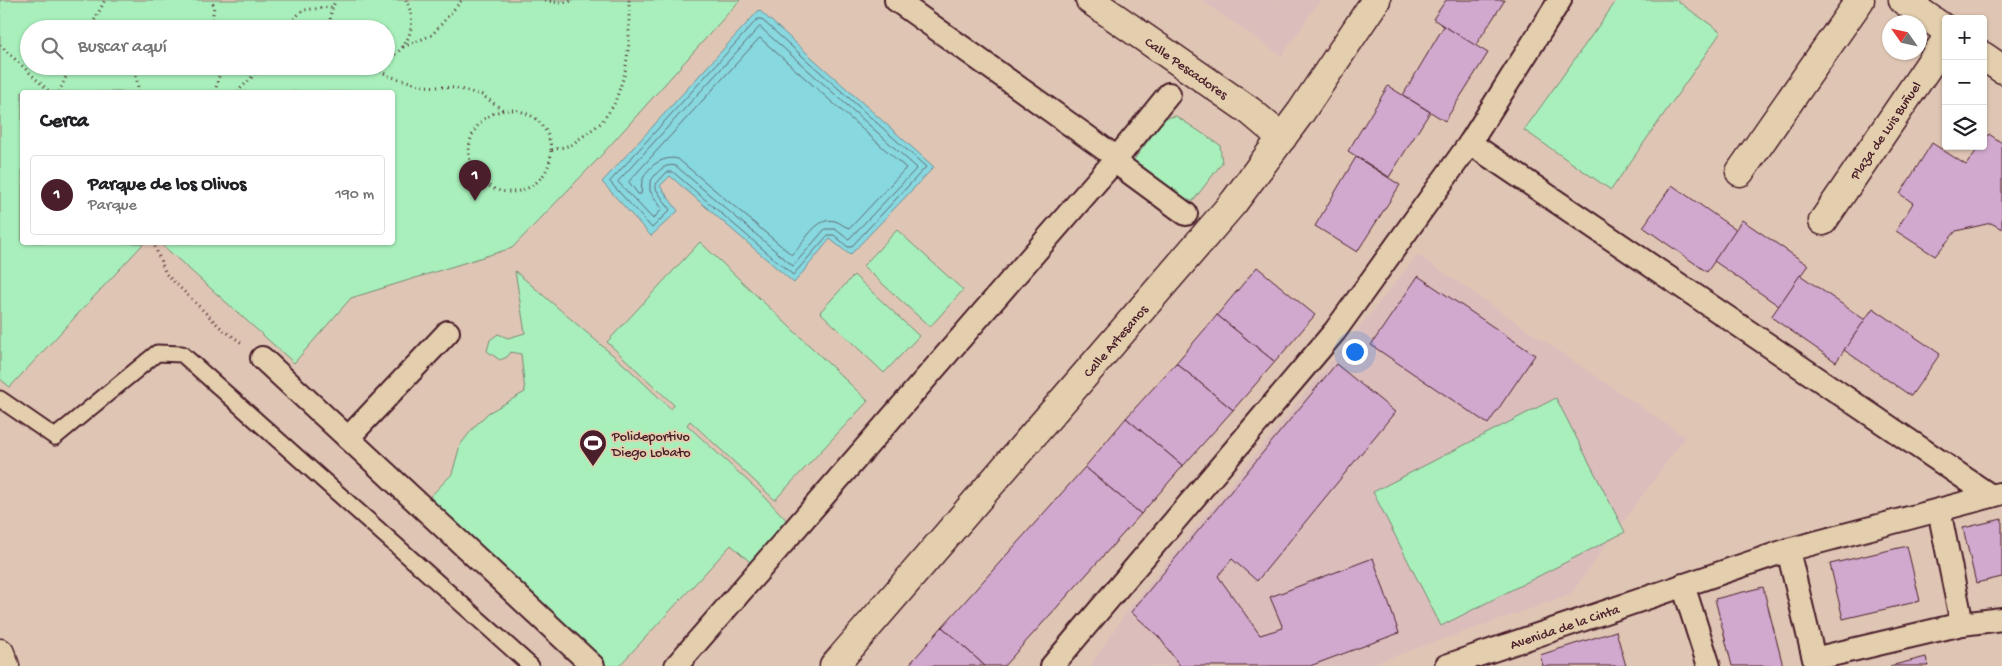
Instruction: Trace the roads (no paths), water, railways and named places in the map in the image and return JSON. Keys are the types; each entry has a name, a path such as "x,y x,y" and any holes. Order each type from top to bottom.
{"street":[{"path":"896,0 1116,158 1118,164 1186,214"},
{"name":"Calle Pescadores","path":"1090,0 1250,111 1282,138"},
{"name":"Calle Artesanos","path":"834,666 1234,202 1282,138 1376,0"},
{"path":"1052,666 1335,331 1470,143 1560,0"},
{"path":"1740,172 1860,0"},
{"path":"1903,0 1942,27"},
{"name":"Plaza de Luis Buñuel","path":"1823,220 1942,46"},
{"path":"1987,59 2002,69"},
{"path":"676,666 1116,158 1168,94"},
{"path":"1470,143 1996,495"},
{"path":"348,438 448,332"},
{"path":"262,358 593,666"},
{"name":"Avenida de la Cinta","path":"1446,666 1788,550 1996,495"},
{"path":"1939,510 1962,624"},
{"path":"1788,550 1815,663 1962,624 2002,619"},
{"path":"1682,586 1709,666"},
{"path":"0,653 5,666"}],"lane":[{"path":"0,399 55,437 157,353 182,354 531,666"}],"water":[{"path":"759,10 934,167 850,255 830,239 794,283 670,176 660,186 678,211 651,236 602,182"}],"place":[{"name":"Parque de los Olivos","path":"475,201"},
{"name":"Polideportivo Diego Lobato","path":"593,467"}]}
